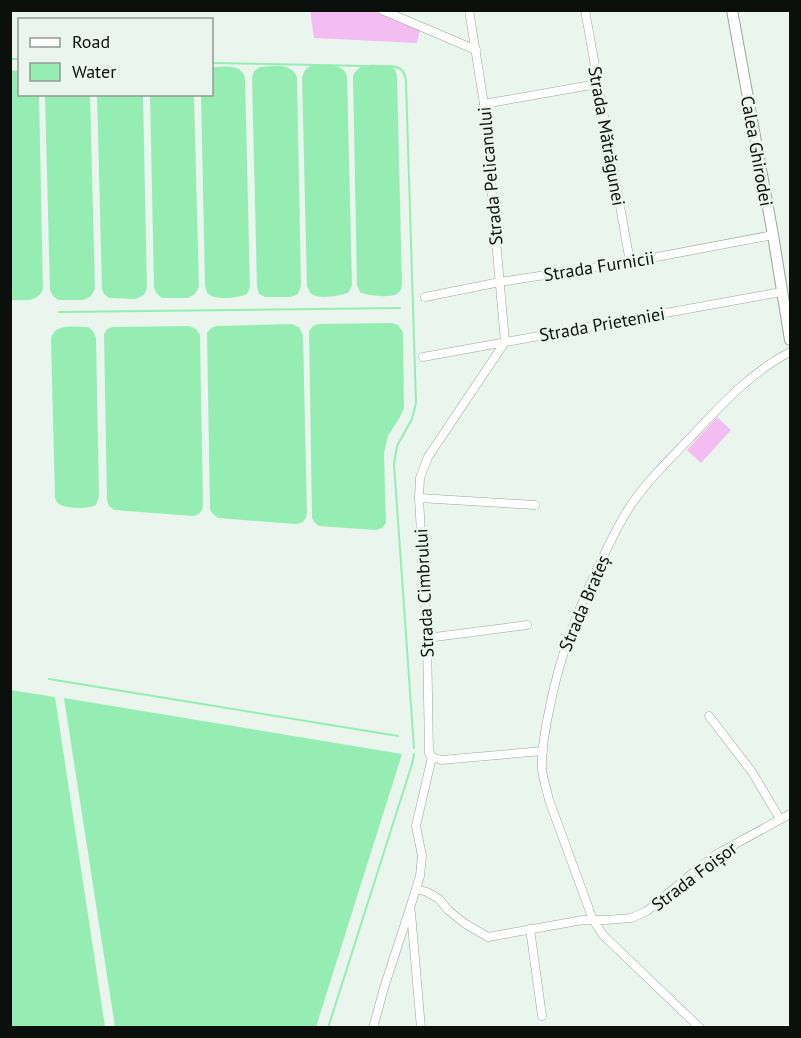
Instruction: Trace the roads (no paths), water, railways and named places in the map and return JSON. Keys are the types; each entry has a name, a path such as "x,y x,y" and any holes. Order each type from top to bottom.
{"street":[{"path":"382,10 476,50"},
{"name":"Strada Pelicanului","path":"469,10 484,104 505,342"},
{"name":"Strada Mătrăgunei","path":"585,10 630,262"},
{"name":"Calea Ghirodei","path":"732,10 790,340"},
{"path":"484,104 597,84"},
{"name":"Strada Furnicii","path":"425,297 773,235"},
{"name":"Strada Prieteniei","path":"423,357 781,292"},
{"name":"Strada Cimbrului","path":"373,1028 420,876 422,856 416,826 432,757 429,753 420,478 428,457 505,342"},
{"name":"Strada Brateș","path":"700,1028 603,935 593,920 549,801 543,776 543,751 554,683 568,638 613,536 631,505 668,460 730,397 761,371 790,352"},
{"path":"419,498 535,505"},
{"path":"427,638 527,625"},
{"path":"709,716 752,772 780,819"},
{"path":"432,757 444,759 543,751"},
{"name":"Strada Foișor","path":"416,889 439,899 464,923 488,937 583,920 627,919 642,914 717,854 790,814"},
{"path":"410,908 421,1028"},
{"path":"531,929 542,1016"}],"water":[{"path":"387,65 394,68 397,75 402,285 397,294 384,296 360,292 357,285 353,76 363,66"},
{"path":"226,66 236,68 245,77 250,287 247,294 239,297 218,298 207,293 201,96 213,96 213,67"},
{"path":"310,66 337,66 345,71 347,76 352,285 349,292 321,297 313,295 307,286 302,77"},
{"path":"260,67 286,67 291,69 297,77 301,286 298,294 291,297 265,297 259,294 257,287 252,78 254,71"},
{"path":"18,70 18,96 39,96 43,289 38,297 25,300 11,300 10,71"},
{"path":"45,96 90,96 95,289 91,296 84,300 58,300 50,290"},
{"path":"97,96 143,96 147,288 144,295 136,299 109,298 102,289"},
{"path":"150,96 194,96 199,287 195,294 188,298 162,298 154,288"},
{"path":"392,323 398,325 403,332 404,408 388,436 384,453 386,523 382,528 376,530 319,526 312,517 309,331 318,324"},
{"path":"291,324 299,327 303,335 306,518 295,524 218,518 210,509 207,333 216,326"},
{"path":"189,326 196,329 200,335 202,509 199,514 193,516 114,510 109,506 107,500 104,334 107,329 113,327"},
{"path":"88,327 96,338 99,497 96,505 74,508 61,505 55,498 51,339 56,330 60,328"},
{"path":"10,690 55,697 105,1027 11,1027"},
{"path":"64,698 402,754 316,1027 115,1027"}],"waterway":[{"path":"10,59 18,59"},
{"path":"213,63 366,66"},
{"path":"387,66 401,69 406,82 416,403 412,419 397,446 394,464 414,748"},
{"path":"59,312 400,308"},
{"path":"49,679 398,736"},
{"path":"328,1028 414,754"}]}
